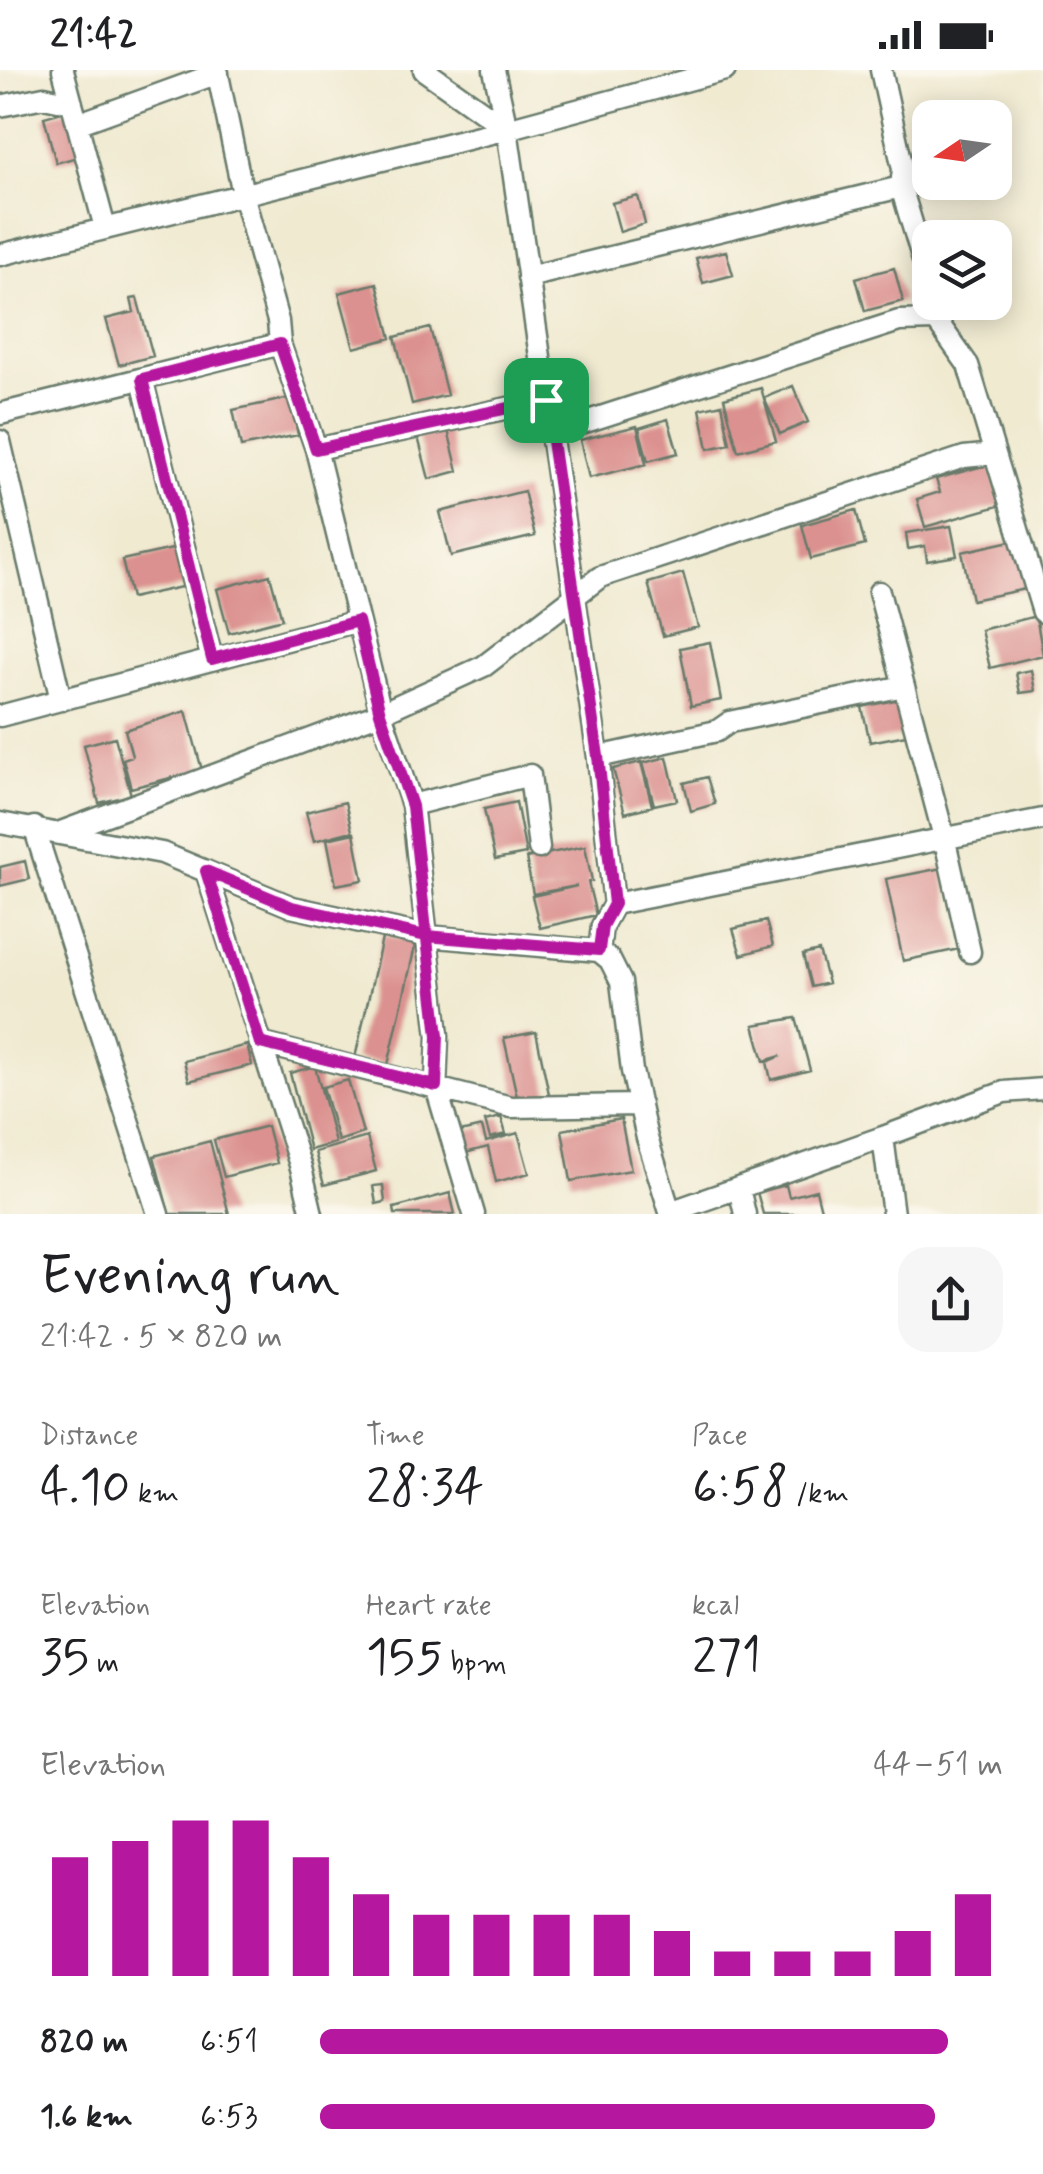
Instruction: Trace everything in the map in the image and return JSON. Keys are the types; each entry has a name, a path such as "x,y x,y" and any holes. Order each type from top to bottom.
{"street":[{"path":"63,70 105,228"},
{"path":"424,70 506,128"},
{"path":"494,70 506,128 598,756 614,904 602,926 599,950"},
{"path":"0,255 506,128 680,76 725,70"},
{"path":"880,70 912,221"},
{"path":"0,106 44,97 74,113 218,72 243,194 278,321 280,344 316,449 380,713 412,806 438,1036 436,1086 474,1214"},
{"path":"528,277 902,187"},
{"path":"551,433 912,317"},
{"path":"941,320 968,365 1043,612"},
{"path":"0,414 280,344"},
{"path":"142,379 212,659"},
{"path":"316,449 546,400"},
{"path":"0,442 61,700"},
{"path":"58,832 380,713 484,666 600,577 964,457 995,454"},
{"path":"879,592 970,952"},
{"path":"0,716 358,621"},
{"path":"598,756 717,731 730,722 904,686"},
{"path":"412,806 530,775 539,848"},
{"path":"614,904 1043,819"},
{"path":"0,823 162,853 292,907 426,936 599,950 610,960 621,982 632,1071 670,1212 1004,1092 1043,1089"},
{"path":"34,828 158,1214"},
{"path":"206,871 301,1168 312,1214"},
{"path":"260,1043 512,1107 640,1105"},
{"path":"883,1137 893,1214"},
{"path":"740,1188 745,1214"}],"building":[{"path":"69,110 81,156 56,163 44,117"},
{"path":"638,196 645,224 620,232 612,203"},
{"path":"726,251 733,275 703,283 696,258"},
{"path":"894,268 903,301 865,311 856,278"},
{"path":"377,283 391,338 354,348 339,293"},
{"path":"137,298 153,356 119,365 106,319 134,312 131,299"},
{"path":"430,328 447,395 412,404 395,337"},
{"path":"793,386 808,422 780,434 764,398"},
{"path":"761,388 776,441 738,451 724,398"},
{"path":"290,398 298,435 241,447 233,410"},
{"path":"722,404 730,444 708,449 700,409"},
{"path":"668,419 678,453 648,461 639,428"},
{"path":"637,426 646,464 589,478 580,440"},
{"path":"448,430 458,471 429,479 418,437"},
{"path":"990,464 1002,505 925,527 917,499 940,492 936,479"},
{"path":"524,491 535,536 451,556 440,512"},
{"path":"856,510 865,545 811,559 802,525"},
{"path":"951,526 957,556 927,561 925,546 908,549 906,533"},
{"path":"1020,539 1030,588 972,600 962,552"},
{"path":"177,548 186,586 131,598 122,560"},
{"path":"683,573 698,627 663,636 648,583"},
{"path":"270,575 282,619 229,633 217,589"},
{"path":"1036,616 1043,655 990,668 981,630"},
{"path":"710,642 721,700 691,706 680,648"},
{"path":"1031,670 1035,691 1020,693 1016,673"},
{"path":"904,698 911,734 870,742 862,707"},
{"path":"186,711 202,770 131,788 123,759 132,756 125,730"},
{"path":"115,737 131,795 99,803 84,745"},
{"path":"667,757 677,800 654,805 643,763"},
{"path":"641,762 652,806 625,813 613,769"},
{"path":"707,777 715,804 691,811 684,783"},
{"path":"345,802 352,831 314,841 306,812"},
{"path":"516,802 526,854 495,860 484,809"},
{"path":"354,833 363,880 336,885 327,839"},
{"path":"585,846 596,915 540,928 532,896 577,886 533,894 526,858"},
{"path":"25,861 29,879 0,886 0,867"},
{"path":"942,868 959,949 903,961 886,879"},
{"path":"766,921 773,946 741,955 733,929"},
{"path":"383,934 416,942 388,1065 355,1058"},
{"path":"819,951 828,983 811,987 803,955"},
{"path":"796,1018 810,1070 771,1080 767,1062 781,1056 764,1061 754,1025"},
{"path":"536,1032 549,1094 518,1101 504,1038"},
{"path":"247,1045 252,1065 189,1081 184,1061"},
{"path":"315,1066 335,1143 310,1150 290,1073"},
{"path":"348,1080 363,1133 338,1141 323,1087"},
{"path":"501,1117 506,1134 490,1138 485,1121"},
{"path":"621,1119 631,1170 571,1181 562,1130"},
{"path":"267,1126 277,1163 224,1177 214,1140"},
{"path":"482,1127 486,1142 518,1133 529,1173 496,1182 488,1147 465,1153 460,1132"},
{"path":"367,1137 376,1171 324,1185 315,1152"},
{"path":"210,1141 229,1214 169,1214 154,1156"},
{"path":"383,1185 385,1202 376,1204 373,1186"},
{"path":"786,1185 789,1197 816,1190 822,1214 763,1214 757,1192"},
{"path":"450,1193 455,1214 395,1214 394,1208"}],"route":[{"path":"546,400 316,449 280,344 142,379 212,659 358,621 380,713 412,806 426,936 438,1036 436,1086 260,1043 206,871 292,907 426,936 599,950 602,926 614,904 598,756 546,400"}]}
